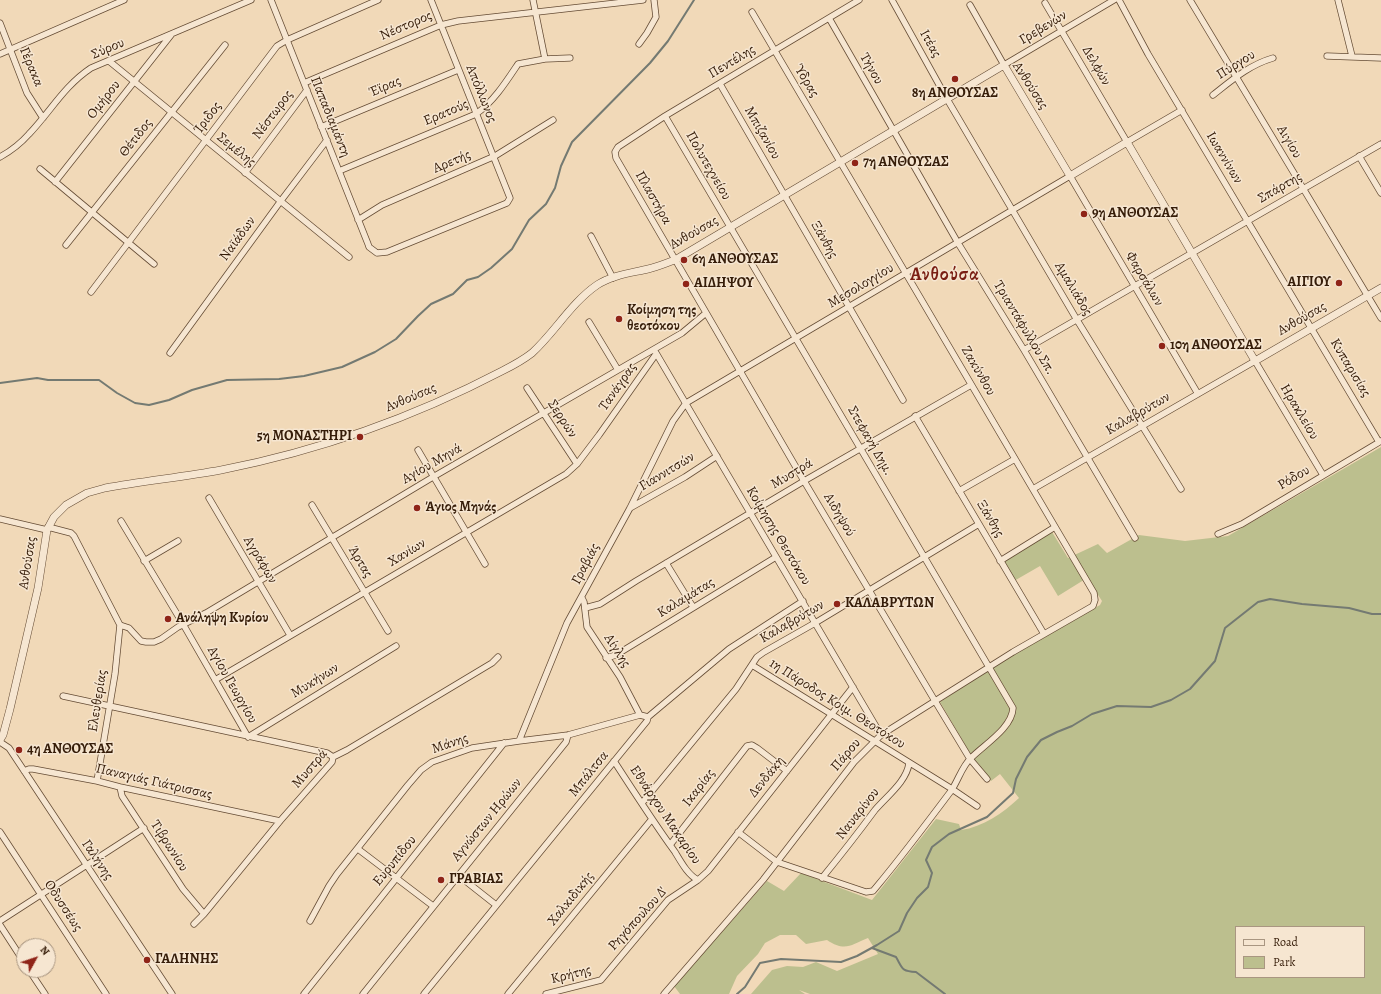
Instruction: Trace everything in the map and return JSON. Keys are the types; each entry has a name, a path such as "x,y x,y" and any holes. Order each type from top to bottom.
{"street":[{"path":"0,54 124,0"},
{"name":"Σύρου","path":"0,158 22,142 69,86 91,68 251,0"},
{"name":"Παπαδιαμάντη","path":"271,0 368,244"},
{"name":"Ίριδος","path":"91,292 277,46 286,40 378,0"},
{"name":"Απόλλωνος","path":"368,244 369,247 376,253 387,252 507,203 510,198 495,156 476,114 431,0"},
{"path":"533,0 544,59"},
{"name":"Νέστορος","path":"304,83 441,25 458,21 643,0"},
{"path":"639,44 648,33 656,17 654,0"},
{"name":"Πεντέλης","path":"618,147 665,116 859,0"},
{"name":"Ιτέας","path":"892,0 947,99"},
{"name":"Γρεβενών","path":"1004,65 1114,0"},
{"name":"Ιωαννίνων","path":"1118,0 1148,54 1312,328"},
{"name":"Αιγίου","path":"1190,0 1381,318"},
{"path":"1338,0 1352,56"},
{"name":"Δελφών","path":"1045,3 1127,142"},
{"path":"970,5 1004,65"},
{"name":"Ύδρας","path":"752,12 840,162"},
{"name":"Τήνου","path":"829,18 892,131"},
{"name":"Γέρακα","path":"0,23 28,93 43,118"},
{"name":"Ομήρου","path":"55,182 173,34"},
{"name":"Θέτιδος","path":"66,245 225,46"},
{"path":"1327,56 1381,58"},
{"name":"Ερατούς","path":"339,171 476,114 484,108 502,88 518,64 544,59 570,58"},
{"name":"Πύργου","path":"1213,95 1236,77 1262,62 1273,58"},
{"name":"Σεμέλης","path":"109,61 349,257"},
{"name":"Ανθούσας","path":"0,741 3,735 3,721 39,582 47,528 54,517 66,505 80,497 96,490 221,470 271,458 357,433 429,405 498,373 531,354 597,285 613,278 650,269 675,260 1004,65 1070,176"},
{"name":"Έϊρας","path":"321,127 458,70"},
{"name":"Μπιζανίου","path":"720,84 784,195"},
{"name":"Νέστωρος","path":"245,173 307,90"},
{"name":"Αμαλιάδος","path":"947,99 1077,320 1181,489"},
{"path":"1070,176 1182,110"},
{"name":"Πολυτεχνείου","path":"665,116 730,227"},
{"name":"Αρετής","path":"358,220 382,205 495,156 553,120"},
{"name":"Τριαντάφυλλου Σπ.","path":"892,131 1135,538"},
{"name":"Ναϊάδων","path":"170,353 326,140"},
{"path":"1127,142 1255,361"},
{"name":"Σπάρτης","path":"1191,253 1381,144"},
{"name":"Πλαστήρα","path":"618,147 615,152 616,158 675,260"},
{"path":"1359,156 1381,193"},
{"name":"Ζακύνθου","path":"840,162 1094,593"},
{"path":"40,169 154,264"},
{"name":"Μεσολογγίου","path":"686,403 1070,176"},
{"name":"Φαρσάλων","path":"1070,176 1198,394"},
{"name":"Ξάνθης","path":"784,195 903,400"},
{"name":"Στεφανή Δημ.","path":"730,227 1013,708 1012,717 1007,724 970,759 952,789 873,890 866,892 822,878"},
{"path":"591,236 613,278"},
{"path":"1024,350 1191,253"},
{"name":"Αιδηψού","path":"675,260 935,702 970,759 987,779"},
{"name":"Ανθούσας","path":"1255,361 1381,288"},
{"name":"Αγίου Μηνά","path":"120,625 129,628 139,639 146,642 156,642 183,624 199,617 543,413 618,370 655,352 706,313"},
{"path":"590,322 618,370"},
{"name":"Κυπαρισίας","path":"1312,328 1380,442"},
{"name":"Κοίμησης Θεοτόκου","path":"655,352 882,735"},
{"name":"Τανάγρας","path":"599,435 655,352"},
{"name":"Καλαβρύτων","path":"1033,489 1086,457 1255,361"},
{"name":"Ηρακλείου","path":"1255,361 1323,475"},
{"name":"Μυστρά","path":"585,608 600,604 750,513 971,384"},
{"name":"Σερρών","path":"527,388 577,464"},
{"name":"Γραβιάς","path":"519,741 567,623 630,508 673,421 686,403"},
{"name":"Ξάνθης","path":"916,416 1044,634"},
{"name":"Χανίων","path":"215,680 566,474 577,464 599,435"},
{"name":"Ρόδου","path":"1218,534 1242,524 1380,442"},
{"path":"418,450 485,564"},
{"name":"Γιαννιτσών","path":"630,508 685,477 717,456"},
{"path":"959,491 1015,459"},
{"name":"Αγράφων","path":"209,498 290,635"},
{"name":"Άρτας","path":"312,505 388,631"},
{"path":"0,519 71,533 74,536 120,625"},
{"name":"Αγίου Γεωργίου","path":"121,521 183,624 248,737"},
{"name":"Καλαβρύτων","path":"642,803 736,689 757,657 979,524"},
{"path":"1000,560 1055,527"},
{"path":"144,561 178,541"},
{"name":"Καλαμάτας","path":"606,658 616,655 776,557"},
{"path":"666,563 693,607"},
{"name":"Πάρου","path":"664,994 777,862 854,762 874,741 1013,652 1093,606 1095,600 1094,593"},
{"name":"Αίγλης","path":"582,598 584,602 587,627 606,658 620,677 640,714"},
{"name":"Μπάλτσα","path":"424,994 614,762 647,721 648,717 729,649 803,602"},
{"name":"Ελευθερίας","path":"97,781 116,664 120,625"},
{"name":"Μυκήνων","path":"248,737 396,646"},
{"name":"Μυστρά","path":"194,924 204,914 280,821 332,762 333,757 417,709 492,663 498,657"},
{"name":"1η Πάροδος Κοιμ. Θεοτόκου","path":"752,665 977,806"},
{"name":"Δενδάκη","path":"698,880 708,871 853,687"},
{"name":"Αγίου Γεωργίου","path":"63,696 327,753 333,757"},
{"path":"640,714 648,717"},
{"name":"Μάνης","path":"310,921 329,886 408,785 432,762 472,748 568,735 640,714"},
{"name":"Αγνώστων Ηρώων","path":"363,994 566,742 568,735"},
{"name":"Γαλήνης","path":"0,741 9,748 172,994"},
{"name":"Ευρυπίδου","path":"304,994 504,743"},
{"name":"Ικαρίας","path":"670,845 747,746 752,745 757,748 787,771"},
{"name":"Εθνάρχου Μακαρίου","path":"614,762 690,874 698,880"},
{"name":"Ναυαρίνου","path":"822,878 904,776 908,770 909,763"},
{"name":"Παναγιάς Γιάτρισσας","path":"24,771 29,768 97,781 280,821"},
{"name":"Τιβρωνίου","path":"120,787 122,796 183,888 204,914"},
{"name":"Χαλκιδικής","path":"508,994 652,819"},
{"path":"0,921 144,828"},
{"name":"Οδυσσέως","path":"0,832 106,994"},
{"path":"738,832 777,862 822,878"},
{"path":"358,849 434,906"},
{"path":"458,875 496,905"},
{"name":"Ρηγόπουλου Δ'","path":"601,980 668,900 698,880"},
{"path":"0,925 16,950"},
{"path":"34,978 45,994"},
{"name":"Κρήτης","path":"546,994 601,980"}],"green space":[{"path":"1381,447 1381,994 810,994 799,990 805,994 751,994 772,970 787,966 803,967 816,962 837,971 878,954 868,938 852,945 839,946 827,940 806,944 796,935 780,935 765,943 758,954 737,976 729,994 680,994 674,986 767,881 784,891 801,873 872,900 936,819 959,824 961,830 977,826 985,823 1006,809 1019,798 1000,774 991,781 974,760 940,702 1017,651 1100,605 1102,601 1087,578 1058,596 1040,566 1014,581 1002,562 1052,532 1068,558 1098,544 1107,553 1139,535 1185,541 1228,536"}],"waterway":[{"path":"0,383 37,378 48,380 99,380 117,393 135,403 149,405 169,400 192,390 227,380 279,379 304,376 342,367 375,352 396,339 431,304 453,294 467,280 478,277 491,268 512,249 529,220 546,204 555,188 561,166 572,142 650,63 668,41 694,0"},
{"path":"737,994 745,987 760,963 781,959 841,962 857,956 899,931 907,913 917,898 928,887 932,873 926,860 932,847 949,834 987,817 1013,793 1016,779 1027,757 1041,740 1072,726 1092,714 1117,706 1151,707 1171,700 1190,689 1215,661 1225,628 1258,602 1270,599 1302,604 1349,608 1372,614 1381,614"},
{"path":"872,948 896,957 903,969 916,972 945,994"}],"place":[{"name":"8η ΑΝΘΟΥΣΑΣ","path":"955,79"},
{"name":"7η ΑΝΘΟΥΣΑΣ","path":"855,163"},
{"name":"9η ΑΝΘΟΥΣΑΣ","path":"1084,214"},
{"name":"6η ΑΝΘΟΥΣΑΣ","path":"684,260"},
{"name":"ΑΙΓΙΟΥ","path":"1339,283"},
{"name":"ΑΙΔΗΨΟΥ","path":"686,284"},
{"name":"Κοίμηση της θεοτόκου","path":"619,319"},
{"name":"10η ΑΝΘΟΥΣΑΣ","path":"1162,346"},
{"name":"5η ΜΟΝΑΣΤΗΡΙ","path":"360,437"},
{"name":"Άγιος Μηνάς","path":"417,508"},
{"name":"ΚΑΛΑΒΡΥΤΩΝ","path":"837,604"},
{"name":"Ανάληψη Κυρίου","path":"168,619"},
{"name":"4η ΑΝΘΟΥΣΑΣ","path":"19,750"},
{"name":"ΓΡΑΒΙΑΣ","path":"441,880"},
{"name":"ΓΑΛΗΝΗΣ","path":"147,960"}],"district":[{"name":"Ανθούσα","path":"945,276"}]}
